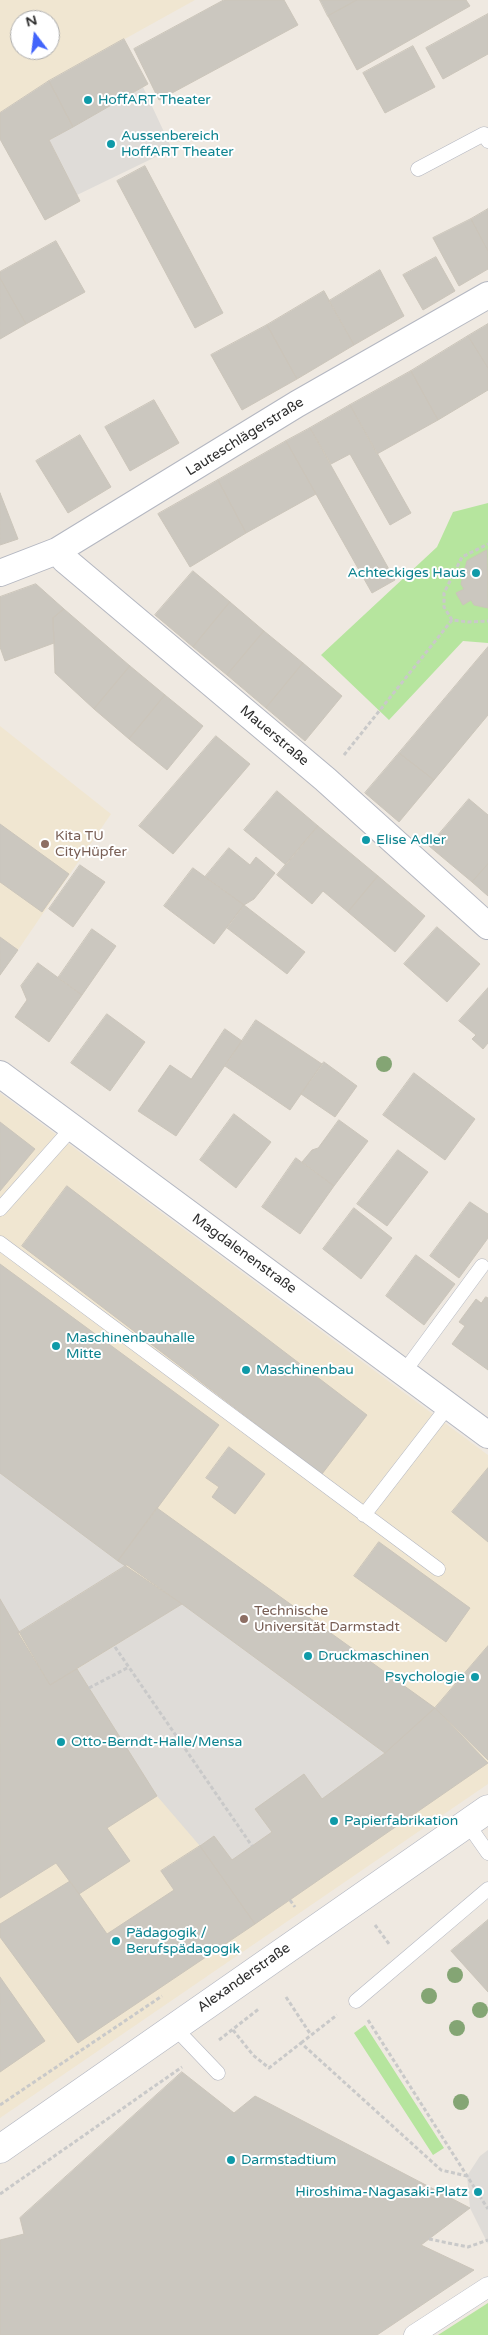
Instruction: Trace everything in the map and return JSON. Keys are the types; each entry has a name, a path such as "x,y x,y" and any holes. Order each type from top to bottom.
{"main road":[{"name":"Alexanderstraße","path":"0,2149 477,1816"}],"street":[{"name":"Lauteschlägerstraße","path":"0,573 57,551 297,404 488,295"},
{"name":"Mauerstraße","path":"57,551 72,567 325,779 488,926"},
{"name":"Magdalenenstraße","path":"0,1074 488,1435"},
{"path":"414,2335 488,2287"}],"lane":[{"path":"418,168 484,134 488,141"},
{"path":"0,1209 72,1128"},
{"path":"0,1244 438,1569"},
{"path":"404,1372 482,1266"},
{"path":"364,1515 449,1405"},
{"path":"477,1816 488,1853"},
{"path":"356,2001 488,1889"},
{"path":"174,2027 218,2073"}],"path":[{"path":"452,620 444,607 444,593 462,557 488,544"},
{"path":"452,620 468,622 488,621"},
{"path":"325,779 452,620"},
{"path":"115,1647 252,1846"},
{"path":"89,1688 129,1667"},
{"path":"290,1900 295,1907"},
{"path":"286,1997 311,2035"},
{"path":"232,2030 253,2056 269,2068 356,2001 488,2209"},
{"path":"301,2043 441,2170 468,2176"},
{"path":"429,2239 468,2247 488,2240"}],"shaded area":[{"path":"0,0 195,0 49,81 0,113"},
{"name":"Aussenbereich HoffART Theater","path":"143,87 172,149 77,195 49,140"},
{"name":"Kita TU CityHüpfer","path":"0,726 111,814 18,950 0,937"},
{"name":"Technische Universität Darmstadt","path":"0,1093 488,1455 488,1784 0,2118"},
{"path":"0,1473 127,1565 18,1633 0,1599"},
{"path":"182,1604 385,1753 322,1799 304,1775 256,1810 272,1832 232,1860 214,1836 200,1846 157,1796 77,1669"},
{"name":"Hiroshima-Nagasaki-Platz","path":"488,2150 488,2244 470,2208 467,2176 480,2156"}],"green space":[{"path":"488,503 488,643 463,641 389,720 321,655 437,547 453,512"},
{"path":"365,2025 444,2148 433,2155 354,2033"},
{"path":"488,2303 488,2335 438,2335"}],"building":[{"path":"224,0 284,0 298,25 159,100 134,49"},
{"path":"320,0 357,0 328,16"},
{"path":"357,0 466,0 470,6 357,70 328,16"},
{"path":"488,14 488,54 443,79 426,48"},
{"path":"124,39 148,84 73,127 49,81"},
{"path":"413,46 435,87 385,113 363,73"},
{"path":"49,81 73,127 49,140 80,201 45,220 0,139 0,113"},
{"path":"145,166 223,313 195,328 117,181"},
{"path":"488,209 488,251 471,219"},
{"path":"471,219 488,251 488,269 459,286 433,238"},
{"path":"56,241 85,292 26,324 0,278 0,272"},
{"path":"436,257 455,291 423,310 403,275"},
{"path":"380,270 404,316 354,345 329,301"},
{"path":"0,278 26,324 0,339"},
{"path":"324,291 354,345 297,379 267,325"},
{"path":"488,324 488,368 468,336"},
{"path":"267,325 297,379 242,410 211,355"},
{"path":"468,336 488,368 488,390 438,420 411,371"},
{"path":"411,371 438,420 377,454 350,405"},
{"path":"154,400 179,443 130,471 105,427"},
{"path":"350,405 411,513 390,525 350,454 331,464 310,428"},
{"path":"310,428 395,580 372,593 286,441"},
{"path":"80,435 111,487 68,513 36,461"},
{"path":"286,441 316,494 246,533 218,480"},
{"path":"218,480 246,533 190,567 158,514"},
{"path":"0,493 18,539 0,545"},
{"name":"Achteckiges Haus","path":"487,550 488,608 474,605 471,600 463,605 456,593 464,589 461,584 467,561"},
{"path":"193,571 230,602 193,647 155,615"},
{"path":"36,584 64,609 53,618 54,643 5,661 0,647 0,597"},
{"path":"230,602 264,631 227,675 193,647"},
{"path":"64,609 130,666 94,709 55,673 53,618"},
{"path":"264,631 303,663 266,708 227,675"},
{"path":"488,647 488,715 434,780 399,753"},
{"path":"303,663 342,696 305,741 266,708"},
{"path":"130,666 165,695 129,739 94,709"},
{"path":"165,695 203,726 167,770 129,739"},
{"path":"216,736 250,764 173,854 139,826"},
{"path":"399,753 434,780 399,822 365,793"},
{"path":"277,791 318,826 286,865 244,830"},
{"path":"469,799 488,815 488,864 472,882 429,846"},
{"path":"0,824 69,874 42,912 0,882"},
{"path":"318,826 378,876 348,912 323,891 312,904 277,875"},
{"path":"229,848 250,865 256,857 275,873 254,899 244,905 205,877"},
{"path":"488,864 488,896 472,882"},
{"path":"80,865 105,882 73,927 49,909"},
{"path":"193,868 244,905 214,944 164,906"},
{"path":"378,876 425,916 395,952 348,912"},
{"path":"244,905 305,952 287,974 227,928"},
{"path":"437,927 480,964 447,1002 404,964"},
{"path":"92,929 116,946 82,995 58,978"},
{"path":"0,937 18,950 0,975"},
{"path":"38,963 82,995 49,1042 15,1017 27,1000 21,986"},
{"path":"488,988 488,1043 483,1049 472,1039 476,1035 459,1021"},
{"path":"107,1014 145,1042 110,1091 71,1063"},
{"path":"256,1020 322,1064 290,1110 225,1066"},
{"path":"225,1029 242,1041 176,1136 138,1111 170,1065 191,1079"},
{"path":"324,1062 357,1086 335,1117 301,1094"},
{"path":"414,1073 475,1119 445,1160 383,1115"},
{"path":"234,1114 271,1142 236,1188 200,1160"},
{"path":"339,1120 368,1141 334,1186 302,1162 312,1150 318,1148"},
{"path":"0,1122 35,1149 0,1191"},
{"path":"398,1150 428,1172 387,1226 357,1204"},
{"path":"296,1158 334,1186 300,1234 262,1207"},
{"name":"Maschinenbau","path":"67,1186 367,1415 322,1474 22,1246"},
{"path":"470,1202 488,1214 488,1238 459,1278 430,1256"},
{"path":"354,1208 392,1238 361,1279 323,1249"},
{"path":"416,1255 455,1284 424,1325 386,1296"},
{"name":"Maschinenbauhalle Mitte","path":"0,1264 219,1425 118,1561 0,1473"},
{"path":"486,1297 488,1298 488,1370 452,1344 465,1326 459,1322 476,1299 481,1303"},
{"path":"229,1447 265,1474 235,1514 212,1497 219,1487 206,1478"},
{"path":"488,1468 488,1542 452,1512"},
{"name":"Druckmaschinen","path":"157,1508 435,1708 385,1753 182,1604 118,1561"},
{"path":"379,1542 470,1608 446,1642 354,1576"},
{"path":"127,1565 182,1604 50,1685 18,1633"},
{"name":"Otto-Berndt-Halle/Mensa","path":"0,1599 50,1685 77,1669 157,1796 107,1828 130,1861 79,1894 56,1863 0,1898"},
{"name":"Psychologie","path":"488,1646 488,1760 435,1708"},
{"name":"Papierfabrikation","path":"435,1708 488,1763 255,1924 200,1846 214,1836 232,1860 272,1832 255,1809 304,1774 322,1799 385,1753"},
{"name":"Pädagogik / Berufspädagogik","path":"200,1846 255,1924 78,2043 0,1937 0,1924 70,1881 107,1934 174,1890 161,1871"},
{"path":"488,1920 488,1992 451,1951"},
{"path":"0,1977 45,2041 0,2072"},
{"name":"Darmstadtium","path":"182,2072 234,2113 255,2096 470,2208 421,2245 474,2270 377,2335 0,2335 0,2240 24,2234 20,2218"}],"place":[{"name":"HoffART Theater","path":"88,100"},
{"name":"Aussenbereich HoffART Theater","path":"111,144"},
{"name":"Achteckiges Haus","path":"476,573"},
{"name":"Elise Adler","path":"366,840"},
{"name":"Kita TU CityHüpfer","path":"45,844"},
{"name":"Maschinenbauhalle Mitte","path":"56,1346"},
{"name":"Maschinenbau","path":"246,1370"},
{"name":"Technische Universität Darmstadt","path":"244,1619"},
{"name":"Druckmaschinen","path":"308,1656"},
{"name":"Psychologie","path":"475,1677"},
{"name":"Otto-Berndt-Halle/Mensa","path":"61,1742"},
{"name":"Papierfabrikation","path":"334,1821"},
{"name":"Pädagogik / Berufspädagogik","path":"116,1941"},
{"name":"Darmstadtium","path":"231,2160"},
{"name":"Hiroshima-Nagasaki-Platz","path":"478,2192"}]}
